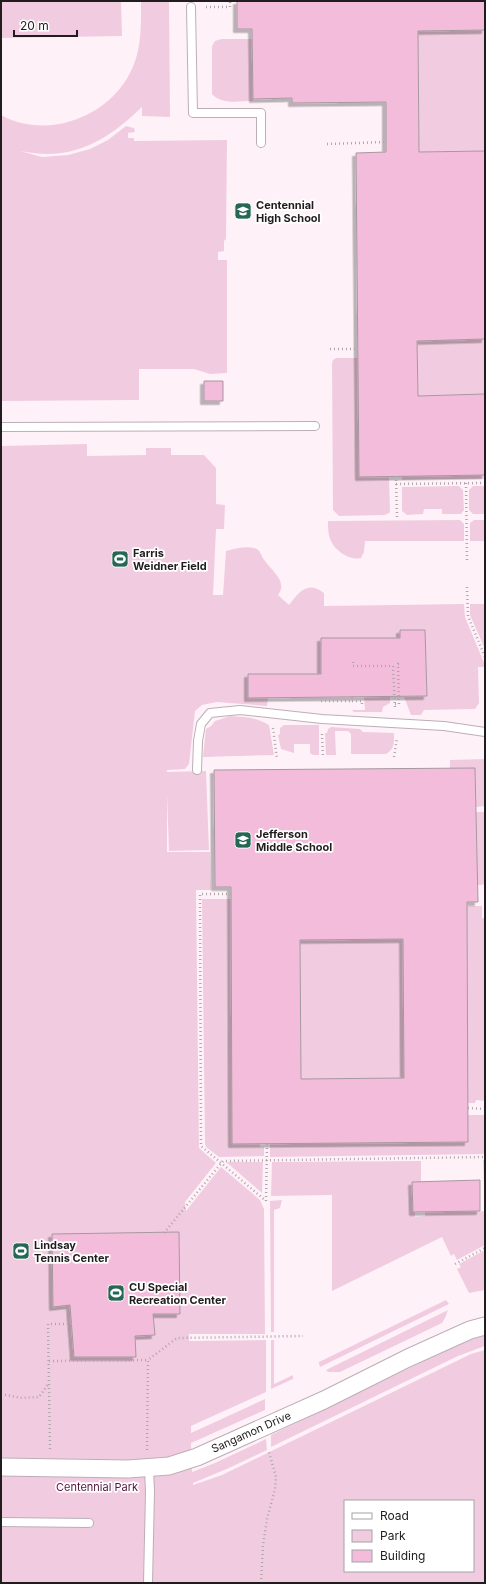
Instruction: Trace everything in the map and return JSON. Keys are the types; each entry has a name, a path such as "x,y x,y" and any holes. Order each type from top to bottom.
{"street":[{"name":"Sangamon Drive","path":"1,1467 149,1468 170,1466 197,1457 324,1400 408,1358 470,1330 485,1326"}],"lane":[{"path":"191,7 193,113 262,113 262,143"},
{"path":"1,427 315,426"},
{"path":"197,770 200,724 210,713 240,710 271,714 444,726 485,732"},
{"path":"148,1583 150,1492 149,1468"},
{"path":"1,1522 89,1522"}],"path":[{"path":"191,7 230,7 230,1"},
{"path":"327,144 386,142"},
{"path":"330,349 358,349"},
{"path":"396,476 397,518"},
{"path":"466,483 467,560"},
{"path":"396,484 485,483"},
{"path":"467,587 468,616 485,658"},
{"path":"353,662 353,666 393,666 397,723 394,757"},
{"path":"395,704 399,704 398,664 401,664"},
{"path":"320,701 352,699 362,701 362,707 358,707"},
{"path":"271,714 277,759"},
{"path":"231,894 200,894 201,1146 266,1201 267,1143"},
{"path":"468,1108 485,1109"},
{"path":"164,1233 223,1161 485,1157"},
{"path":"455,1264 485,1248"},
{"path":"50,1440 48,1324 72,1324"},
{"path":"49,1361 148,1360 176,1338 303,1336"},
{"path":"147,1441 148,1360"},
{"path":"1,1394 22,1398 39,1397 50,1383"},
{"path":"261,1583 262,1545 267,1519 276,1489 276,1476 269,1452"}],"green space":[{"path":"1,1 121,1 122,36 1,38"},
{"path":"141,1 169,1 170,117 142,116 142,107 110,133 87,146 61,153 44,154 20,151 42,157 68,155 90,149 108,140 126,126 134,128 135,132 128,133 128,138 134,138 134,141 227,140 226,239 224,241 224,251 218,252 218,260 227,260 227,373 210,374 194,369 139,369 139,400 1,401 1,115 19,122 37,125 56,125 91,113 106,102 120,89 130,73 137,56 140,38"},
{"path":"485,30 485,151 419,152 418,31"},
{"path":"221,39 252,39 253,101 226,101 221,100 212,94 212,46 215,41"},
{"path":"485,339 485,394 418,396 417,341"},
{"path":"336,358 358,358 389,476 390,511 385,515 339,516 333,510 332,363"},
{"name":"Centennial Park","path":"87,444 87,456 146,455 146,448 171,448 171,455 204,455 216,468 216,504 225,505 224,529 216,529 213,595 223,595 226,551 251,547 260,551 264,559 278,577 281,590 278,595 289,605 300,592 308,588 318,589 324,593 324,606 464,604 465,617 485,665 485,667 478,667 479,703 475,709 424,710 421,715 411,715 404,697 427,696 425,630 400,630 401,663 390,638 321,638 321,662 345,662 390,669 390,703 383,707 382,712 354,712 352,710 365,710 364,697 382,697 382,673 319,674 319,696 310,674 248,674 248,698 268,698 267,706 217,702 202,705 195,711 189,764 185,769 167,770 167,772 206,771 209,850 169,851 167,794 167,852 210,852 211,890 196,890 199,1148 216,1163 185,1202 186,1211 221,1167 260,1200 264,1209 265,1334 189,1334 189,1341 266,1340 266,1392 191,1426 191,1433 265,1399 265,1410 191,1443 192,1472 266,1439 267,1450 193,1483 193,1485 222,1475 471,1354 485,1350 485,1583 1,1583 1,446"},
{"path":"485,475 485,479 402,480 402,476"},
{"path":"459,486 463,490 464,510 461,514 442,514 442,509 424,509 423,514 407,515 402,511 402,487"},
{"path":"473,486 485,486 485,514 473,514 469,510 469,490"},
{"path":"460,520 464,524 464,541 365,541 364,552 361,558 357,559 349,557 337,550 331,540 328,530 328,521"},
{"path":"474,520 485,520 485,541 470,541 470,523"},
{"path":"470,604 485,604 485,649 470,615"},
{"path":"230,716 255,719 269,725 274,755 203,757 206,729 215,721"},
{"path":"284,725 319,725 319,755 313,755 310,753 310,744 294,744 294,753 281,749 278,735 280,734 280,728"},
{"path":"331,727 360,729 363,732 394,733 393,745 391,750 386,754 351,754 351,734 348,731 335,731 336,755 326,755 325,733 327,733 328,729"},
{"path":"485,759 485,806 476,807 475,768 450,768 450,760"},
{"path":"476,812 485,812 485,883 482,885 477,885"},
{"path":"202,899 231,899 232,1143 260,1143 260,1147 264,1147 264,1156 219,1157 206,1147 205,1144"},
{"path":"467,906 482,906 482,918 485,918 485,1101 476,1100 475,1103 468,1103"},
{"path":"403,939 404,1078 301,1079 300,940"},
{"path":"468,1115 485,1115 485,1154 270,1157 270,1143 468,1142"},
{"path":"483,1160 485,1160 485,1211"},
{"path":"421,1161 421,1182 412,1182 413,1212 415,1212 415,1217 425,1216 425,1212 485,1211 485,1245 457,1260 454,1254 451,1256 442,1237 332,1291 332,1195 271,1196 272,1162"},
{"path":"226,1162 263,1162 262,1193"},
{"path":"282,1200 280,1208 274,1210 274,1332 271,1332 270,1201"},
{"path":"485,1250 485,1290 469,1293 457,1269 461,1267 459,1264"},
{"path":"446,1300 449,1304 320,1367 319,1362"},
{"path":"448,1310 442,1323 340,1372 328,1372 326,1370"},
{"path":"485,1335 485,1346 458,1356 271,1447 271,1435 459,1344"},
{"path":"271,1340 274,1340 274,1384 293,1375 293,1379 271,1389"}],"building":[{"path":"237,1 485,1 485,30 418,31 419,152 485,151 485,339 417,341 418,396 485,394 485,475 359,477 356,153 386,152 386,102 292,103 292,98 253,99 252,29 237,29"},
{"path":"204,381 223,381 223,401 204,401"},
{"path":"400,630 425,630 427,696 248,698 248,674 321,674 321,638 400,638"},
{"path":"475,768 478,902 467,902 468,1142 232,1144 231,887 215,887 214,770","holes":["403,939 404,1078 301,1079 300,940"]},
{"path":"480,1180 480,1211 413,1212 412,1182"},
{"name":"CU Special Recreation Center","path":"179,1232 180,1314 153,1314 155,1335 135,1336 136,1357 74,1357 70,1305 53,1307 52,1234"}],"place":[{"name":"Centennial High School","path":"243,211"},
{"name":"Farris Weidner Field","path":"120,559"},
{"name":"Jefferson Middle School","path":"243,840"},
{"name":"Lindsay Tennis Center","path":"21,1251"},
{"name":"CU Special Recreation Center","path":"116,1293"}]}
